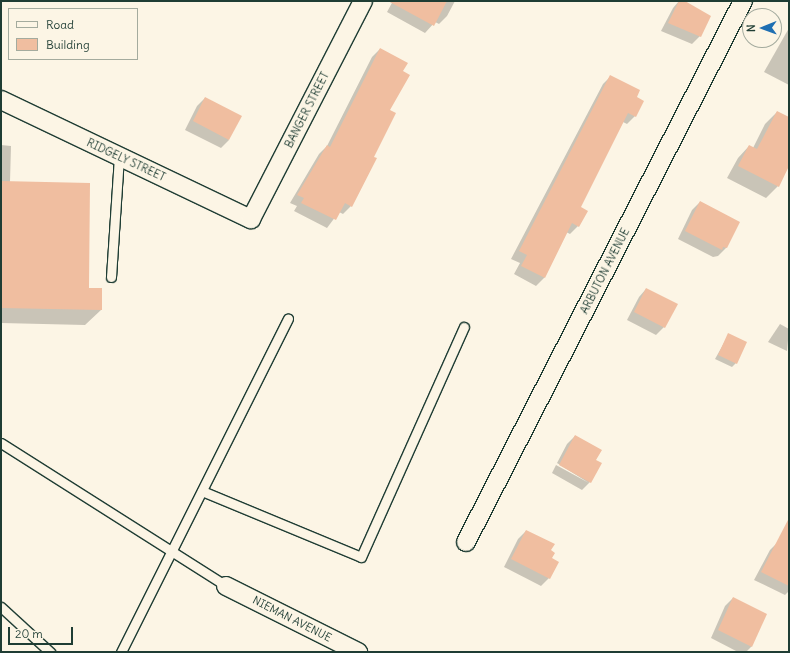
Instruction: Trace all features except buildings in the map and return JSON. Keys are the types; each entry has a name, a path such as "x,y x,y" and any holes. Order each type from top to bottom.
{"street":[{"name":"BANGER STREET","path":"251,219 362,1"},
{"name":"ARBUTON AVENUE","path":"466,542 743,1"},
{"name":"RIDGELY STREET","path":"1,100 251,219"},
{"name":"NIEMAN AVENUE","path":"226,586 358,652"}],"lane":[{"path":"111,277 119,156"},
{"path":"121,652 288,318"},
{"path":"202,491 361,557 464,327"},
{"path":"1,443 226,586"},
{"path":"1,607 50,652"}]}
